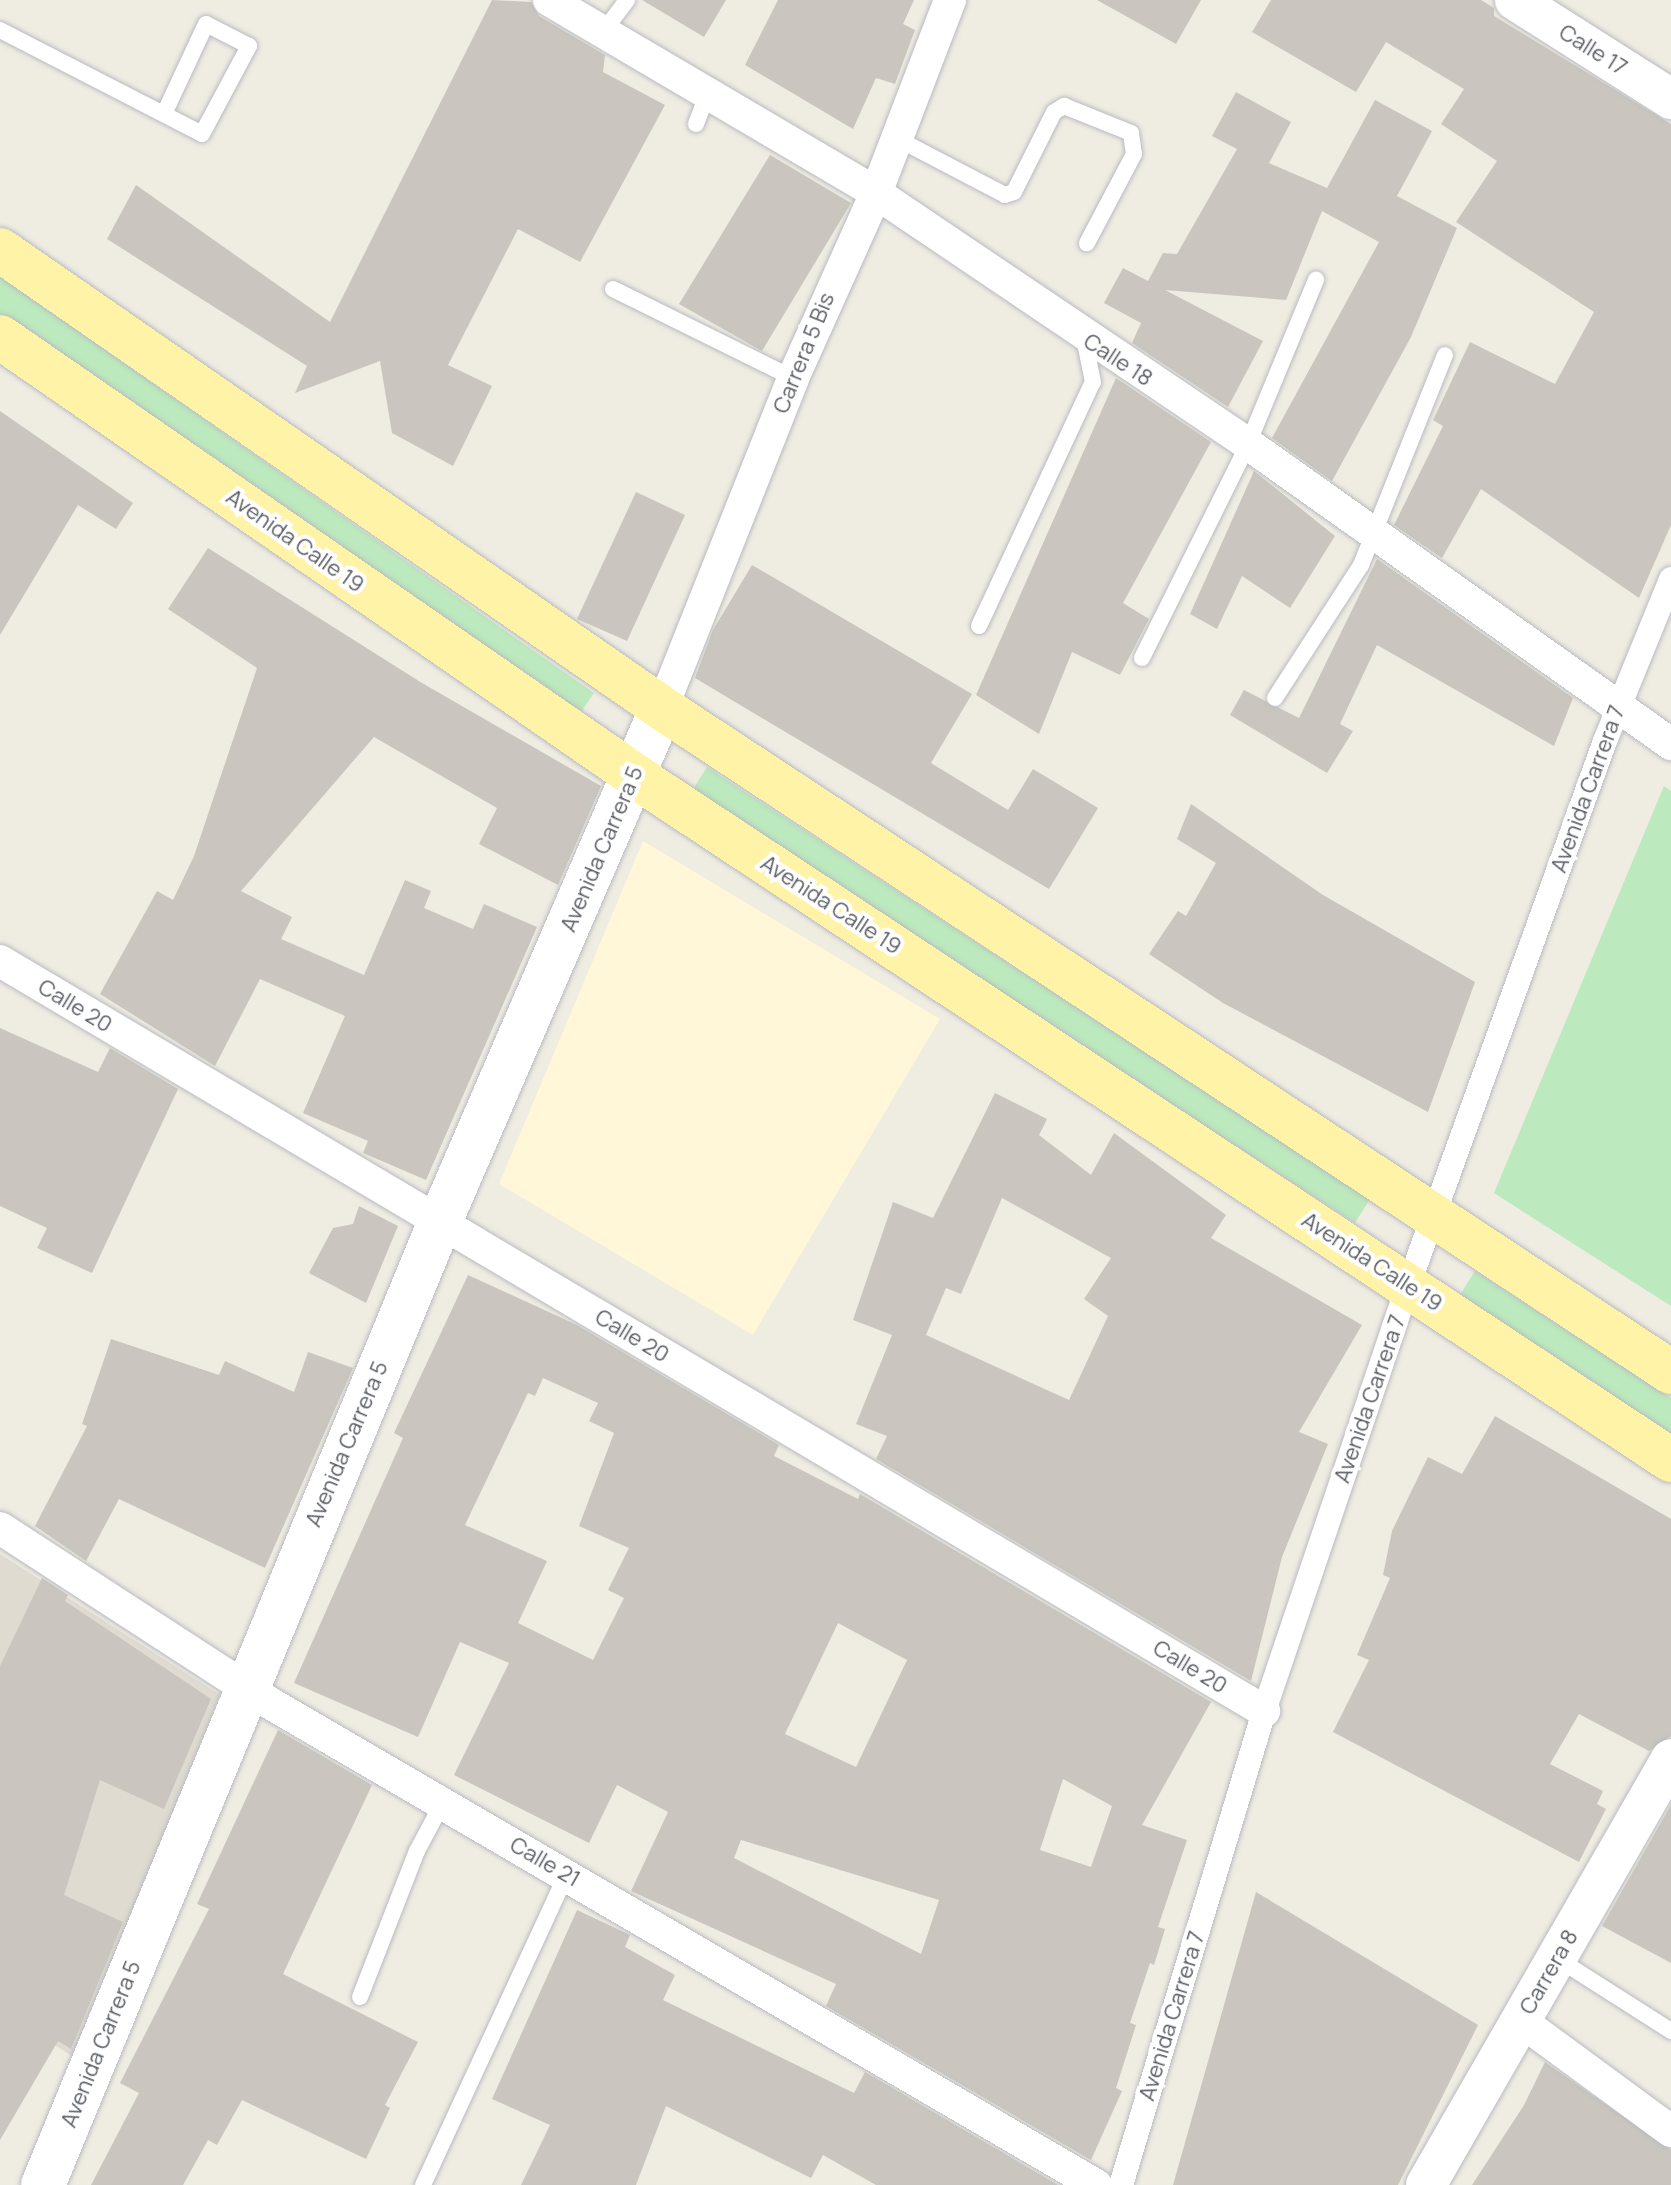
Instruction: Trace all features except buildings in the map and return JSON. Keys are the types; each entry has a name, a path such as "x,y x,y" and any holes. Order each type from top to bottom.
{"main road":[{"path":"0,250 662,708 1671,1372"},
{"name":"Avenida Calle 19","path":"0,337 634,775 1671,1460"},
{"name":"Avenida Carrera 5","path":"43,2185 439,1224 662,708"}],"street":[{"name":"Calle 18","path":"549,0 603,32 702,109 876,193 1084,338 1248,444 1671,744"},
{"name":"Carrera 5 Bis","path":"662,708 793,378 876,193 950,0"},
{"name":"Calle 17","path":"1515,0 1671,99"},
{"name":"Avenida Carrera 7","path":"1121,2185 1264,1711 1408,1286 1618,709 1671,579"},
{"name":"Calle 20","path":"0,961 1264,1711"},
{"name":"Calle 21","path":"0,1528 246,1687 1096,2185"},
{"name":"Carrera 8","path":"1426,2185 1671,1759"},
{"path":"1521,2021 1671,2131"}],"lane":[{"path":"603,32 627,0"},
{"path":"0,30 202,134 249,46 206,24 164,114"},
{"path":"896,138 1005,195 1014,192 1054,112 1064,106 1131,133 1134,154 1087,243"},
{"path":"1142,658 1248,444 1316,280"},
{"path":"613,289 793,378"},
{"path":"979,626 1093,382 1084,338"},
{"path":"1275,698 1375,537 1381,509 1445,355"},
{"path":"360,1997 417,1851 443,1802"},
{"path":"423,2185 567,1874"},
{"path":"1557,1958 1671,2031"}],"shaded area":[{"path":"643,841 940,1019 753,1335 499,1184"},
{"path":"0,1554 220,1695 74,2057 0,2012"}],"green space":[{"path":"0,276 594,693 576,719 0,315"},
{"path":"707,767 1370,1199 1355,1223 690,794"},
{"path":"1664,786 1671,791 1671,1306 1494,1193"},
{"path":"1475,1271 1671,1398 1671,1436 1458,1298"}]}
